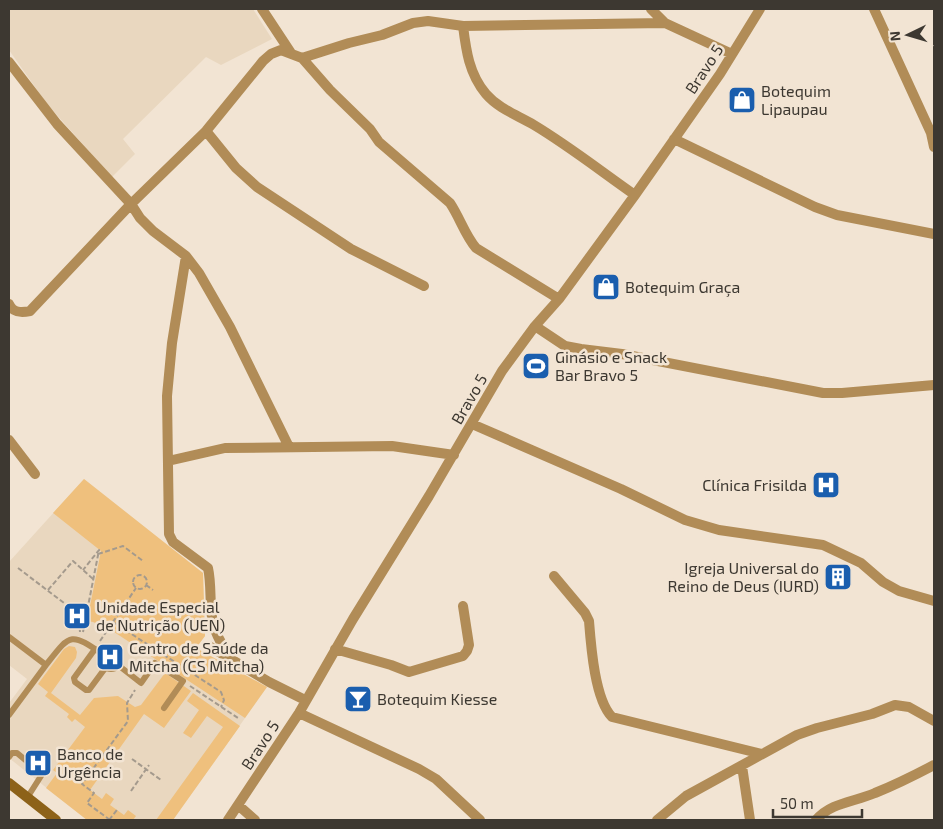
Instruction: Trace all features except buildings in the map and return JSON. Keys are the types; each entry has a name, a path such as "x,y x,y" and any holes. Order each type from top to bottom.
{"main road":[{"path":"9,783 56,820"}],"street":[{"path":"262,9 291,53"},
{"path":"651,9 665,23 732,54"},
{"name":"Bravo 5","path":"228,820 299,713 502,372 534,326 559,298 636,195 732,54 760,9"},
{"path":"874,9 930,133 934,147"},
{"path":"302,58 382,35 413,23 428,22 462,26 665,23"},
{"path":"462,26 467,57 473,74 485,93 498,106 534,125 636,195"},
{"path":"9,304 17,312 30,311 131,204 206,131 263,61 271,54 282,50 302,58 379,142 450,203 476,248 559,298"},
{"path":"9,62 57,124 131,204 140,218 153,231 186,256 199,272 230,327 289,447"},
{"path":"206,131 236,168 257,187 351,249 424,286"},
{"path":"674,140 814,207 837,215 934,234"},
{"path":"186,256 172,343 167,396 169,534 173,542 208,568 213,623 219,641 231,659"},
{"path":"534,326 566,346 622,354 822,393 934,385"},
{"path":"472,424 621,488 685,520 719,530 823,545 861,563 883,582 899,591 934,601"},
{"path":"9,440 35,474"},
{"path":"168,461 225,448 392,446 454,455"},
{"path":"554,576 589,621 600,698 605,710 612,717 762,754"},
{"path":"336,649 409,672 463,656 469,645 463,606"},
{"path":"209,646 269,682 306,700"},
{"path":"656,820 686,796 798,735 817,728 872,714 895,705 909,707 934,720"},
{"path":"299,713 419,769 436,779 480,820"},
{"path":"742,766 750,820"},
{"path":"816,820 822,814 844,802 873,794 934,766"},
{"path":"238,805 254,820"}],"lane":[{"path":"9,637 46,665"},
{"path":"9,715 62,644 70,639 81,639 104,655"},
{"path":"95,649 74,678 75,682 89,690 106,667"},
{"path":"106,667 103,663 104,655 108,651 117,653 119,658 118,665"},
{"path":"118,665 141,683 155,663 182,681 164,708"},
{"path":"106,667 112,668 118,665"},
{"path":"9,757 12,753 17,752 41,773 27,798"}],"path":[{"path":"98,554 123,546 143,561"},
{"path":"81,639 99,550 84,570"},
{"path":"48,590 73,561 93,579"},
{"path":"18,568 64,603 79,621 81,639"},
{"path":"136,588 133,582 138,576 146,578 146,585"},
{"path":"136,588 143,588 146,585"},
{"path":"146,585 153,590"},
{"path":"95,649 136,588"},
{"path":"113,622 221,692 224,700 221,707"},
{"path":"182,681 238,718"},
{"path":"117,810 109,820 86,803 94,792 82,784 128,721 127,703 141,683"},
{"path":"132,759 161,780"},
{"path":"131,791 149,765"}],"shaded area":[{"path":"9,9 253,9 272,39 221,65 206,57 123,139 135,154 112,177 47,104 9,50"},
{"name":"Centro de Saúde da Mitcha (CS Mitcha)","path":"84,479 203,573 205,636 196,648 267,687 173,820 87,820 9,758 9,703 27,679 9,665 9,562"},
{"path":"84,479 203,573 205,636 196,648 267,687 245,718 111,630 87,621 101,551 53,513"},
{"path":"69,646 75,647 77,652 76,658 51,693 80,715 94,698 118,696 135,707 141,705 165,673 191,691 164,728 144,714 90,790 102,799 106,793 114,799 110,805 124,815 128,810 136,816 133,820 87,820 46,788 57,773 53,770 85,727 75,719 72,722 67,717 69,714 45,696 48,692 38,684 64,649"},
{"path":"193,693 240,726 173,820 156,820 223,727 207,716 191,738 183,733 199,710 187,701"}],"place":[{"name":"Botequim Lipaupau","path":"742,100"},
{"name":"Botequim Graça","path":"606,287"},
{"name":"Ginásio e Snack Bar Bravo 5","path":"536,366"},
{"name":"Clínica Frisilda","path":"826,485"},
{"name":"Igreja Universal do Reino de Deus (IURD)","path":"838,577"},
{"name":"Unidade Especial de Nutrição (UEN)","path":"77,616"},
{"name":"Centro de Saúde da Mitcha (CS Mitcha)","path":"110,657"},
{"name":"Botequim Kiesse","path":"358,699"},
{"name":"Banco de Urgência","path":"38,763"}]}
